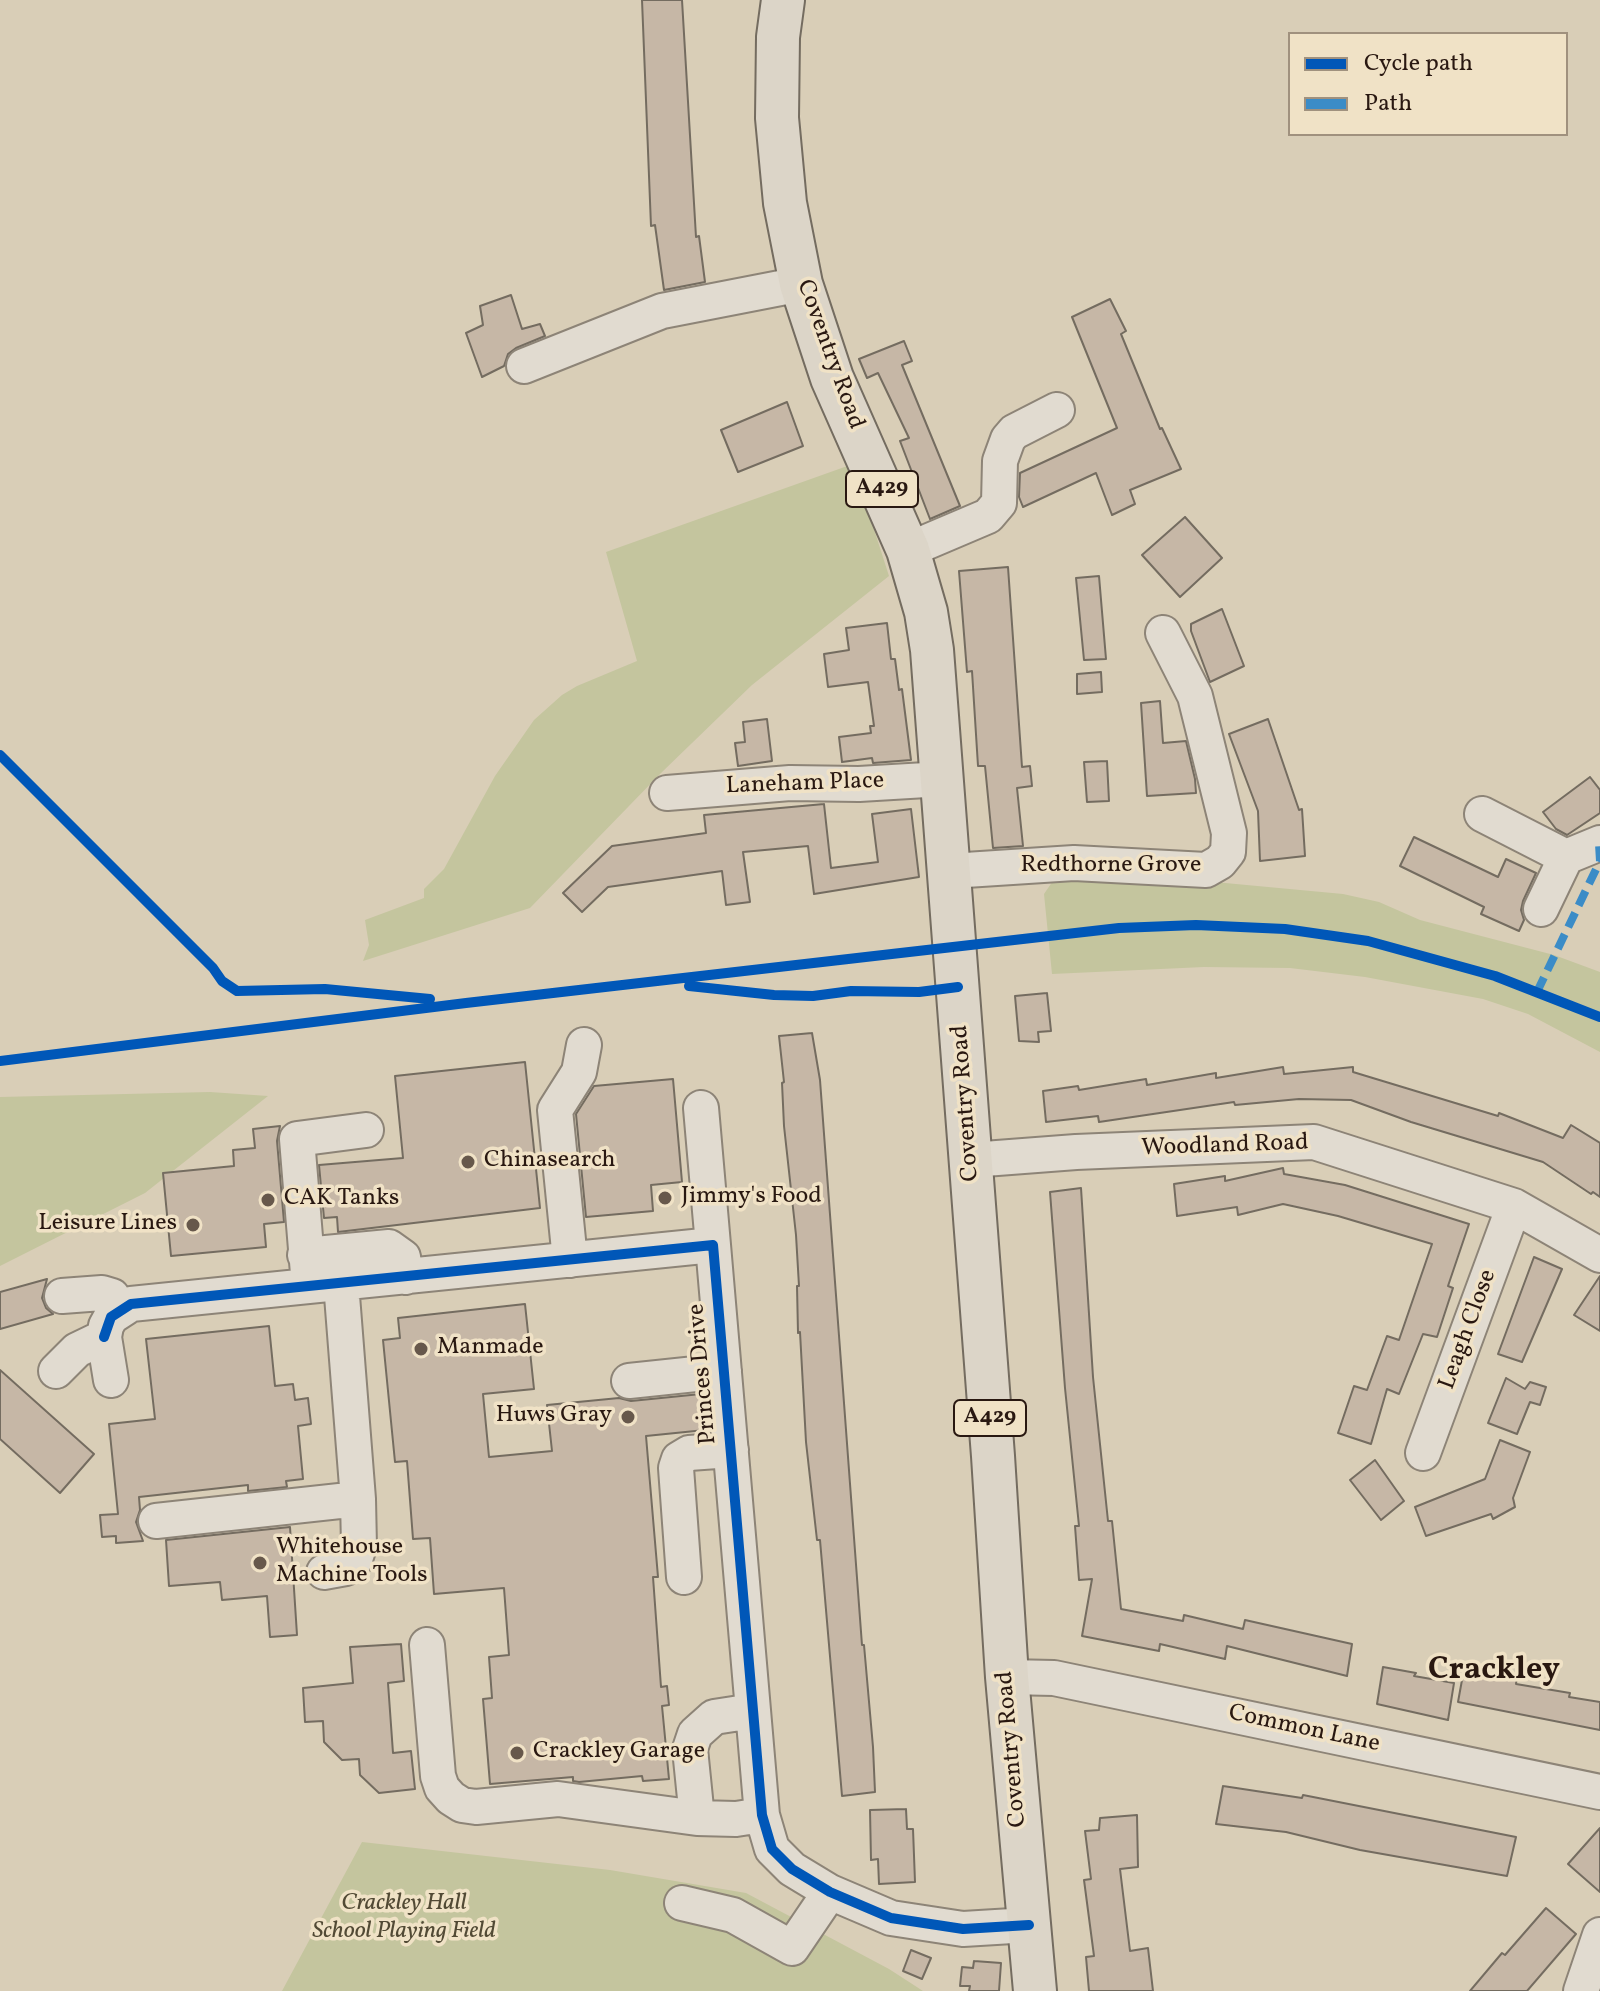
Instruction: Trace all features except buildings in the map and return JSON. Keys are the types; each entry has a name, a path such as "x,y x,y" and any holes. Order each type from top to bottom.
{"main road":[{"name":"Coventry Road","path":"783,0 778,37 777,118 785,203 801,284 832,378 908,550 926,612 932,650 1007,1677 1035,1991"}],"street":[{"path":"524,366 662,311 801,284"},
{"path":"908,550 988,516 999,503 1000,461 1008,439 1014,432 1057,410"},
{"name":"Redthorne Grove","path":"950,871 1074,863 1206,870 1220,862 1228,852 1229,833 1195,696 1163,633"},
{"name":"Laneham Place","path":"667,793 774,784 859,784 943,779"},
{"path":"1482,814 1566,857"},
{"path":"1541,909 1566,857 1600,844"},
{"path":"570,1260 555,1110 579,1072 584,1045"},
{"name":"Princes Drive","path":"701,1108 762,1815 768,1840 779,1859 830,1892 891,1918 963,1929 1029,1925"},
{"path":"324,1572 346,1568 358,1554 358,1499 297,1139 366,1130"},
{"name":"Woodland Road","path":"971,1160 1076,1152 1314,1142 1514,1206 1600,1255"},
{"name":"Leagh Close","path":"1423,1453 1514,1206"},
{"path":"56,1371 131,1304 318,1275 406,1277 713,1245"},
{"path":"318,1275 389,1247 403,1257 406,1277"},
{"path":"62,1296 102,1293 112,1296 111,1380"},
{"path":"629,1381 724,1371"},
{"path":"684,1577 676,1468 679,1459 689,1453 731,1450"},
{"path":"156,1521 358,1499"},
{"path":"427,1645 436,1761 442,1788 462,1805 476,1807 558,1799 697,1818 736,1819 762,1815"},
{"name":"Common Lane","path":"1007,1677 1054,1678 1600,1792"},
{"path":"697,1818 690,1749 695,1734 714,1717 753,1711"},
{"path":"682,1903 714,1908 733,1915 792,1948 830,1892"},
{"path":"1569,1991 1580,1991 1600,1935"}],"green space":[{"path":"853,464 889,576 752,685 661,773 530,908 363,961 369,945 365,920 424,898 424,889 444,869 495,776 534,720 577,686 637,661 606,552"},
{"path":"1059,872 1161,877 1343,894 1379,902 1420,920 1554,955 1600,972 1600,1052 1528,1014 1483,999 1365,977 1290,968 1204,967 1052,974 1044,894"},
{"path":"210,1092 268,1096 145,1193 0,1266 0,1097"},
{"name":"Crackley Hall School Playing Field","path":"362,1842 610,1870 746,1893 889,1969 923,1991 282,1991"}],"marked path":[{"path":"1537,992 1600,861 1599,844"}],"cycle path":[{"path":"0,755 213,968 222,981 237,991 325,989 430,999"},
{"path":"0,1061 466,1003 1119,928 1196,925 1285,929 1368,941 1495,976 1600,1017"},
{"path":"689,986 813,996 851,991 919,992 958,987"},
{"path":"104,1337 111,1317 131,1304 713,1245 762,1815 772,1849 792,1869 830,1892 891,1918 963,1929 1029,1925"}],"place":[{"name":"Chinasearch","path":"468,1162"},
{"name":"Jimmy's Food","path":"665,1198"},
{"name":"CAK Tanks","path":"268,1200"},
{"name":"Leisure Lines","path":"193,1225"},
{"name":"Manmade","path":"421,1349"},
{"name":"Huws Gray","path":"628,1417"},
{"name":"Whitehouse Machine Tools","path":"260,1563"},
{"name":"Crackley Garage","path":"517,1753"}],"district":[{"name":"Crackley","path":"1494,1672"}]}
